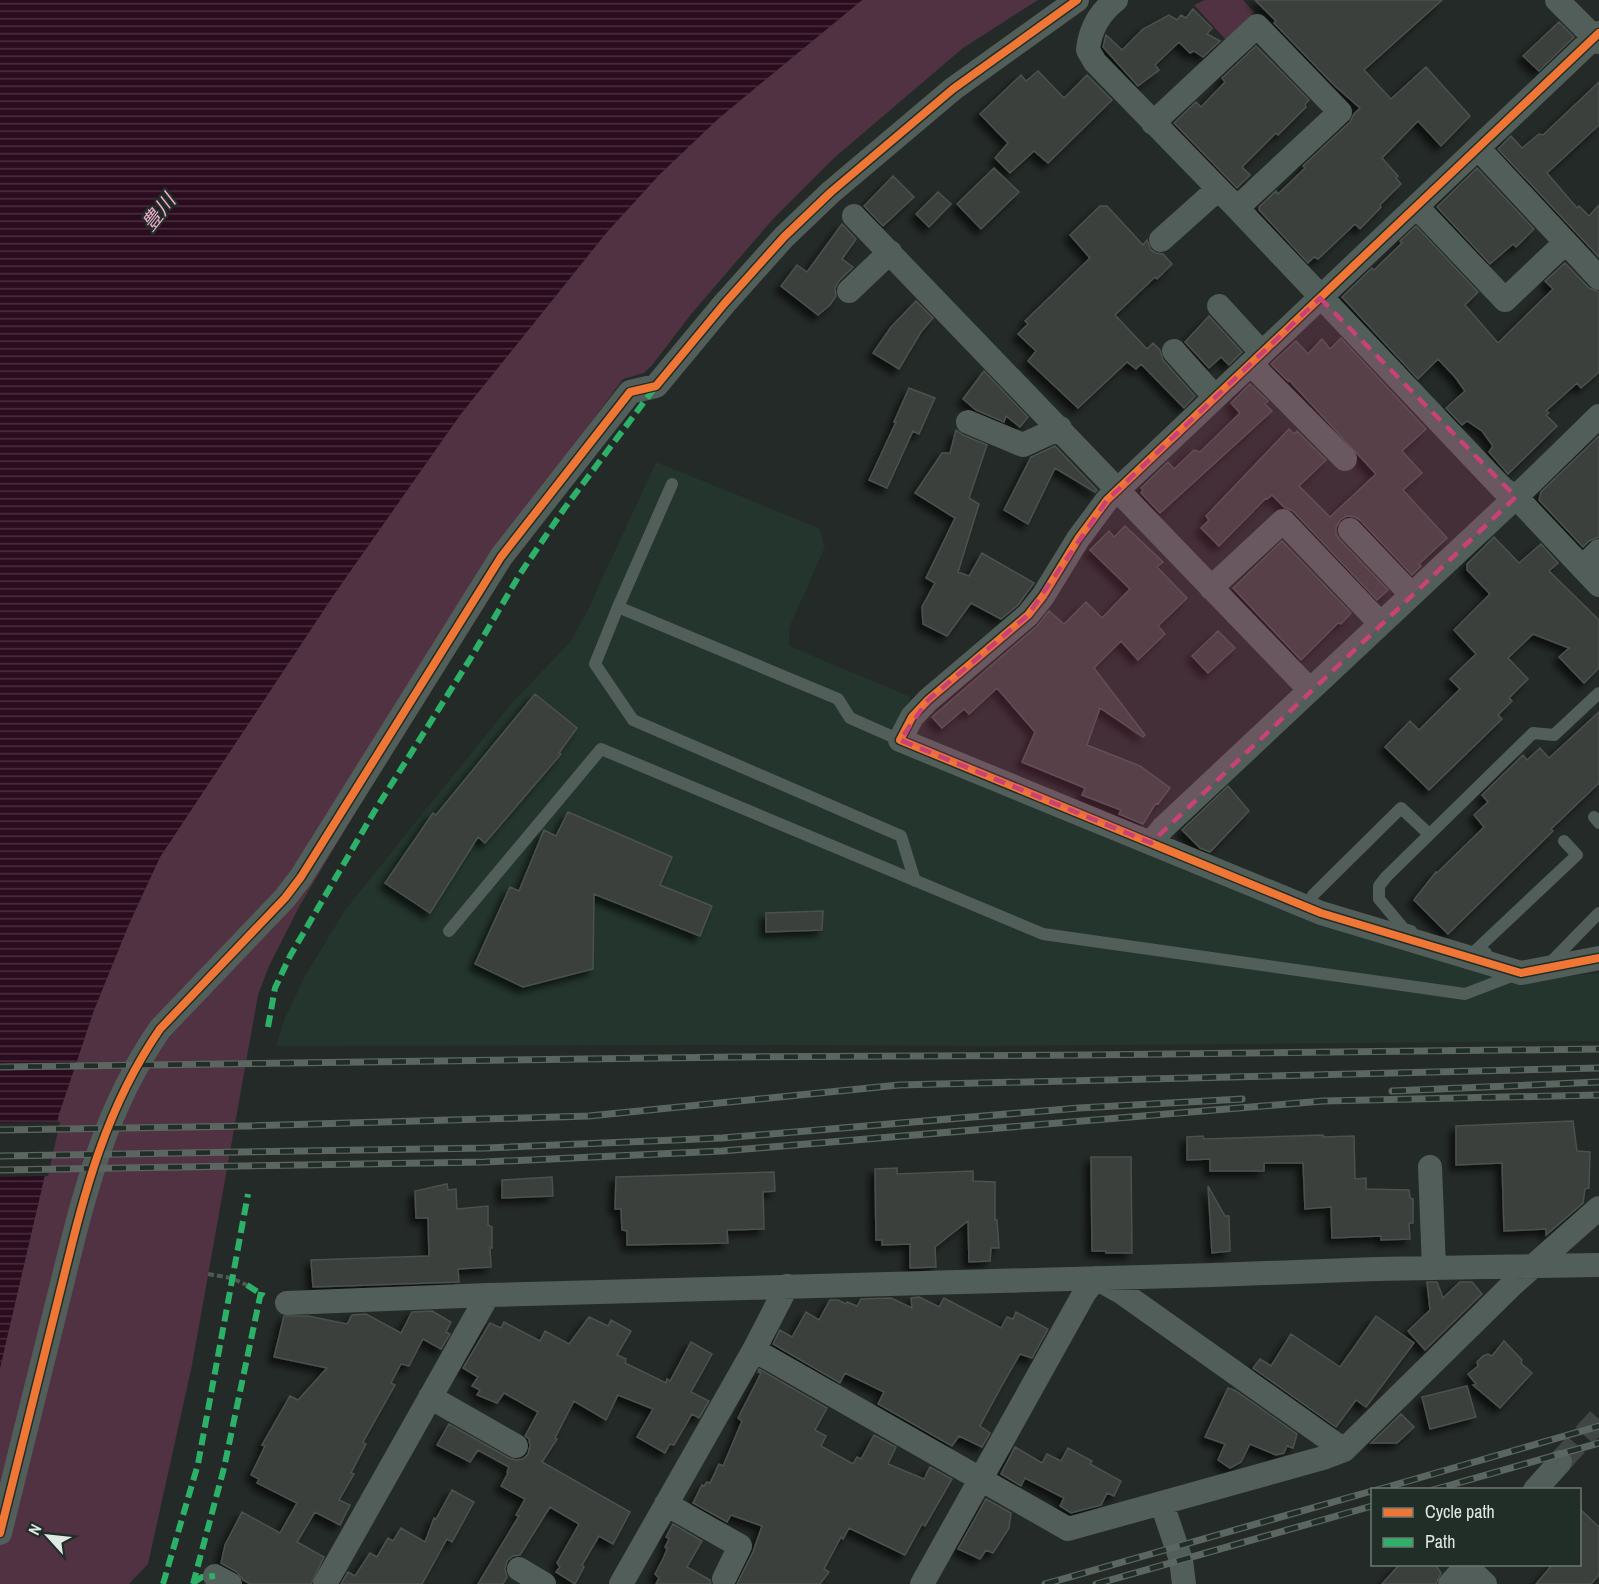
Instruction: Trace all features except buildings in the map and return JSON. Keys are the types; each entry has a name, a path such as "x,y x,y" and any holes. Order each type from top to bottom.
{"street":[{"path":"0,1533 86,1186 113,1112 160,1029 285,898 301,877 501,557 630,392 656,386 724,304 784,237 831,192 953,89 1077,0"},
{"path":"1116,0 1099,16 1092,28 1088,50 1095,62 1237,208 1503,489 1516,497 1591,559 1599,585"},
{"path":"1557,0 1597,37 1107,500 1078,539 1043,596 1028,615 928,700 912,717 900,740 1321,913 1533,970 1599,958"},
{"path":"1153,123 1257,26 1341,112 1237,208"},
{"path":"1478,148 1599,278"},
{"path":"1161,240 1218,189"},
{"path":"1417,207 1505,300 1565,243"},
{"path":"854,216 1310,690"},
{"path":"849,291 890,252"},
{"path":"1219,306 1256,358 1345,459"},
{"path":"1174,351 1215,398"},
{"path":"1152,843 1163,828 1516,497 1599,416"},
{"path":"968,422 1023,445 1060,428"},
{"path":"1210,588 1283,521 1380,623"},
{"path":"1350,530 1411,594"},
{"path":"1430,1167 1434,1268"},
{"path":"754,1350 1068,1529 1323,1458 1344,1450 1533,1267 1599,1208"},
{"path":"287,1303 787,1286 1599,1265"},
{"path":"1096,1278 1121,1292 1344,1450"},
{"path":"922,1584 1085,1292 1096,1278"},
{"path":"621,1584 754,1350 787,1286"},
{"path":"325,1584 488,1295"},
{"path":"430,1397 516,1446"},
{"path":"1537,1488 1560,1462"},
{"path":"666,1504 740,1546 724,1579"},
{"path":"1162,1504 1181,1560 1184,1584"},
{"path":"1450,1584 1466,1566"},
{"path":"1468,1566 1485,1584"},
{"path":"519,1569 544,1584"}],"lane":[{"path":"672,484 595,664 633,720 901,836 915,881"},
{"path":"618,607 838,699 850,718 900,740"},
{"path":"1533,970 1531,966 1404,929 1379,899 1379,886 1533,733 1554,735 1599,693"},
{"path":"449,931 601,749 1043,934 1465,994 1533,970 1599,913"},
{"path":"1313,895 1401,808 1430,834"},
{"path":"1476,950 1577,855 1564,841"}],"path":[{"path":"208,1274 231,1278 247,1285"}],"highlighted area":[{"path":"1320,298 1516,497 1151,843 900,740 928,700 1028,615 1107,500"}],"shaded area":[{"path":"862,0 1038,0 963,48 834,158 773,219 692,313 653,364 644,373 623,379 486,564 411,719 299,907 269,966 258,995 192,1365 148,1564 129,1584 0,1584 0,1368 59,1114 94,1010 129,924 160,857 335,593 460,415 607,232 660,174 719,118"},
{"path":"1205,0 1243,0 1254,12 1226,40 1194,5"},
{"path":"656,462 819,528 825,547 789,628 789,646 911,697 892,740 1519,981 1599,973 1599,1041 987,1046 276,1046 285,1018 305,976 345,910 511,704 571,641"}],"water":[{"name":"豊川","path":"0,0 862,0 719,118 660,174 607,232 460,415 335,593 160,857 129,924 94,1010 59,1114 0,1368"}],"pier":[{"path":"60,1122 48,1176 0,1177 0,1123"}],"tunnel":[{"path":"1560,1462 1599,1419"}],"railway":[{"path":"0,1067 1599,1049"},
{"path":"0,1130 249,1126 589,1116 899,1085 1599,1068"},
{"path":"1392,1091 1599,1082"},
{"path":"0,1170 485,1162 722,1151 1323,1101 1599,1095"},
{"path":"0,1156 487,1148 722,1138 1079,1108 1242,1099"},
{"path":"1384,1488 1599,1426"},
{"path":"1440,1488 1599,1443"},
{"path":"1045,1584 1371,1491"},
{"path":"1096,1584 1371,1506"}],"marked path":[{"path":"268,1027 275,988 290,956 374,812 472,656 520,574 564,509 656,386"},
{"path":"163,1584 198,1464 248,1194"},
{"path":"247,1285 264,1296"},
{"path":"193,1584 224,1468 261,1292"},
{"path":"193,1583 202,1577 215,1576"}],"cycle path":[{"path":"0,1533 74,1234 95,1164 122,1095 160,1029 285,898 301,877 501,557 630,392 656,386 724,304 784,237 831,192 953,89 1077,0"},
{"path":"1599,33 1107,500 1078,539 1043,596 1028,615 928,700 912,717 900,740 1321,913 1521,973 1599,958"}]}
